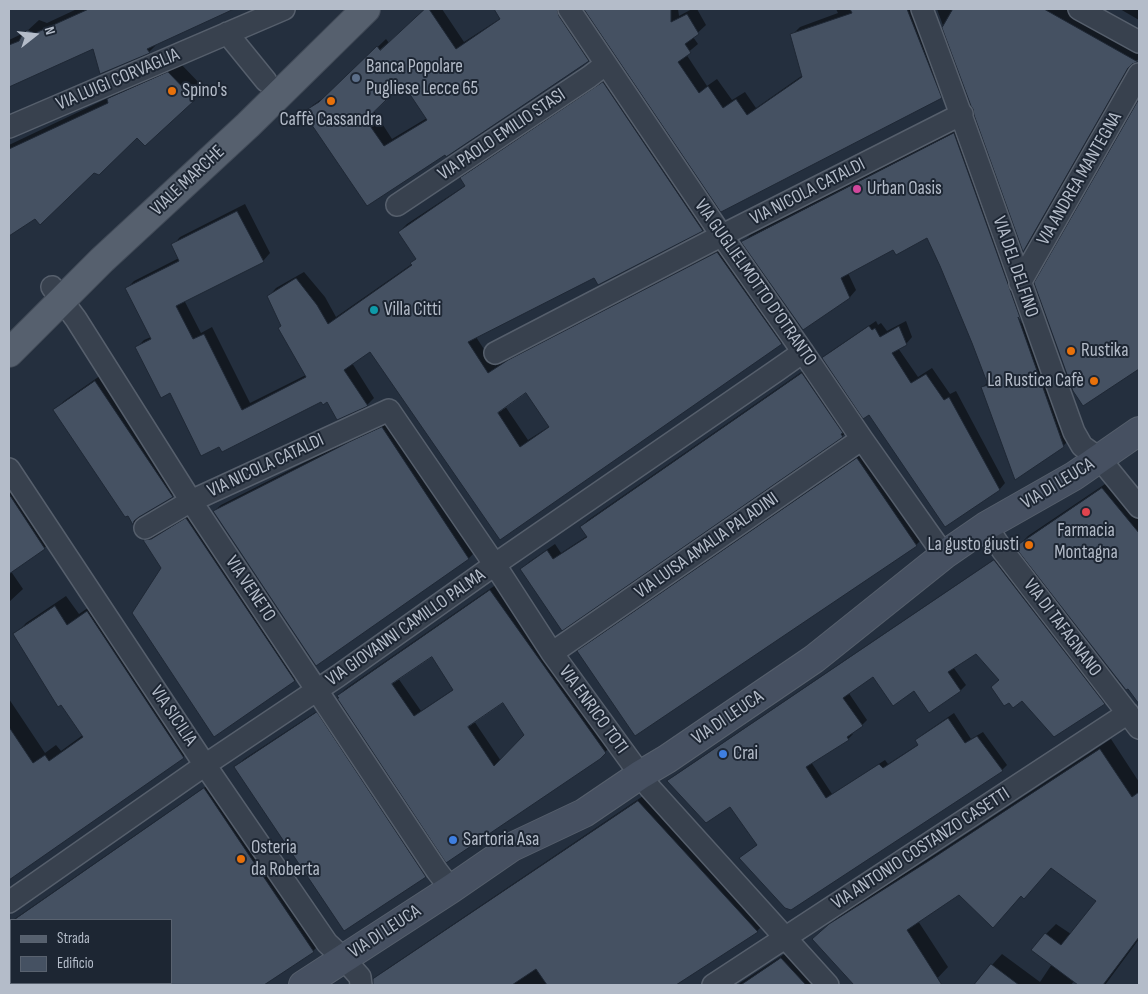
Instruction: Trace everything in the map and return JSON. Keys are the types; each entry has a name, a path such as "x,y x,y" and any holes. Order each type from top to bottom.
{"main road":[{"name":"VIALE MARCHE","path":"9,352 57,294 266,81 340,9"},
{"name":"VIALE MARCHE","path":"9,328 102,260 248,125 366,9"}],"street":[{"name":"VIA LUIGI CORVAGLIA","path":"9,127 284,9"},
{"name":"VIA GUGLIELMOTTO D'OTRANTO","path":"568,9 722,236 944,555"},
{"name":"VIA DEL DELFINO","path":"922,9 962,114 1074,432 1082,446 1100,459 1139,507"},
{"path":"1080,9 1139,42"},
{"path":"227,33 266,81"},
{"name":"VIA PAOLO EMILIO STASI","path":"397,205 606,64"},
{"name":"VIA ANDREA MANTEGNA","path":"1020,283 1139,74"},
{"name":"VIA NICOLA CATALDI","path":"495,353 962,114"},
{"name":"VIA VENETO","path":"57,294 76,319 191,501 450,889"},
{"name":"VIA GIOVANNI CAMILLO PALMA","path":"9,902 803,352"},
{"name":"VIA NICOLA CATALDI","path":"145,528 191,501 390,410"},
{"name":"VIA ENRICO TOTI","path":"390,410 552,653 640,775 657,797 828,985"},
{"name":"VIA DI LEUCA","path":"303,985 512,847 584,813 666,759 814,659 944,555 986,526 1074,476 1139,431"},
{"name":"VIA LUISA AMALIA PALADINI","path":"552,653 862,439"},
{"name":"VIA SICILIA","path":"9,469 205,765 327,942 360,977 361,985"},
{"name":"VIA DI TAFAGNANO","path":"986,526 1133,721"},
{"name":"VIA ANTONIO COSTANZO CASETTI","path":"713,985 1133,721"}],"building":[{"path":"89,9 234,9 147,49 150,53 100,74 93,49 9,87 9,45 19,41 27,30 35,33"},
{"path":"425,9 429,9 456,49 500,19 494,9 557,9 559,16 589,61 446,157 445,155 367,206 303,112 319,102 377,46 380,50","holes":["403,84 427,120 384,146 366,120"]},
{"path":"584,9 671,9 671,22 687,14 699,34 685,44 691,53 678,62 699,93 708,86 723,108 736,99 747,115 802,77 790,34 852,13 850,9 907,9 942,98 721,212"},
{"path":"953,9 1044,9 1138,62 1128,68 1023,252 973,109 942,28"},
{"path":"168,72 195,100 145,146 137,138 99,175 94,173 40,225 35,219 9,236 9,149 108,103 107,99"},
{"path":"603,82 703,231 598,285 594,278 468,342 488,373 508,360 717,252 782,344 500,540 370,352 344,370 368,406 337,420 327,402 323,405 321,402 222,452 219,447 201,456 170,393 161,398 135,347 151,339 125,288 179,261 171,244 237,211 264,262 176,306 193,339 204,334 242,410 306,377 278,328 281,326 267,296 296,278 317,305 328,324 412,265 410,263 416,259 398,232 465,186 460,178","holes":["526,393 549,427 520,447 498,413"]},
{"path":"1139,99 1139,369 1083,406 1073,391 1034,283"},
{"path":"954,133 1064,447 1015,480 981,387 988,385 927,238 896,255 893,250 841,278 850,298 803,330 741,242"},
{"path":"869,326 872,330 875,328 880,337 899,326 907,345 892,353 911,383 926,374 944,400 949,397 1000,490 945,527 869,415 863,419 822,358"},
{"path":"802,373 843,433 841,434 843,437 562,631 520,569 547,550 553,559 587,537 580,527"},
{"path":"95,381 173,497 139,517 134,521 133,525 128,516 125,517 53,410"},
{"path":"382,427 469,559 316,666 213,511"},
{"path":"857,458 917,546 635,736 577,651"},
{"path":"1102,488 1139,533 1139,704 1128,689 1126,690 1015,547"},
{"path":"9,494 45,549 9,574"},
{"path":"186,518 295,681 214,737 132,613 161,568 143,540 151,539"},
{"path":"994,560 1105,704 1054,737 1022,701 1013,708 1009,703 1004,706 991,687 999,680 976,654 948,672 961,691 929,713 914,691 893,706 873,677 843,698 863,726 847,737 849,740 806,767 826,798 879,764 883,768 918,745 915,740 948,718 965,743 977,736 1003,771 791,910 785,908 739,858 757,845 730,807 706,823 667,781"},
{"path":"490,590 606,753 600,759 446,863 337,696","holes":["432,657 453,690 414,716 392,684","503,703 524,735 494,766 468,727"]},
{"path":"55,606 67,625 87,611 184,758 9,880 9,727 33,763 45,755 49,761 83,737 61,705 58,707 13,634"},
{"path":"317,712 426,877 344,931 234,767"},
{"path":"1100,749 1132,797 1139,792 1139,937 1103,985 1078,985 1031,950 1045,933 1061,945 1096,901 1051,868 1024,899 1021,896 993,928 959,895 907,930 942,985 854,985 812,939 829,924"},
{"path":"204,788 314,952 264,985 171,985 172,919 15,919"},
{"path":"638,801 758,932 676,985 547,985 536,969 512,985 373,985 373,979"},
{"path":"781,958 806,985 741,985"},
{"path":"991,964 1019,985 974,985"}],"place":[{"name":"Banca Popolare Pugliese Lecce 65","path":"356,78"},
{"name":"Spino's","path":"172,91"},
{"name":"Caffè Cassandra","path":"331,101"},
{"name":"Urban Oasis","path":"857,189"},
{"name":"Villa Citti","path":"374,310"},
{"name":"Rustika","path":"1071,351"},
{"name":"La Rustica Cafè","path":"1094,381"},
{"name":"Farmacia Montagna","path":"1086,512"},
{"name":"La gusto giusti","path":"1029,545"},
{"name":"Crai","path":"723,754"},
{"name":"Sartoria Asa","path":"453,840"},
{"name":"Osteria da Roberta","path":"241,859"}]}
